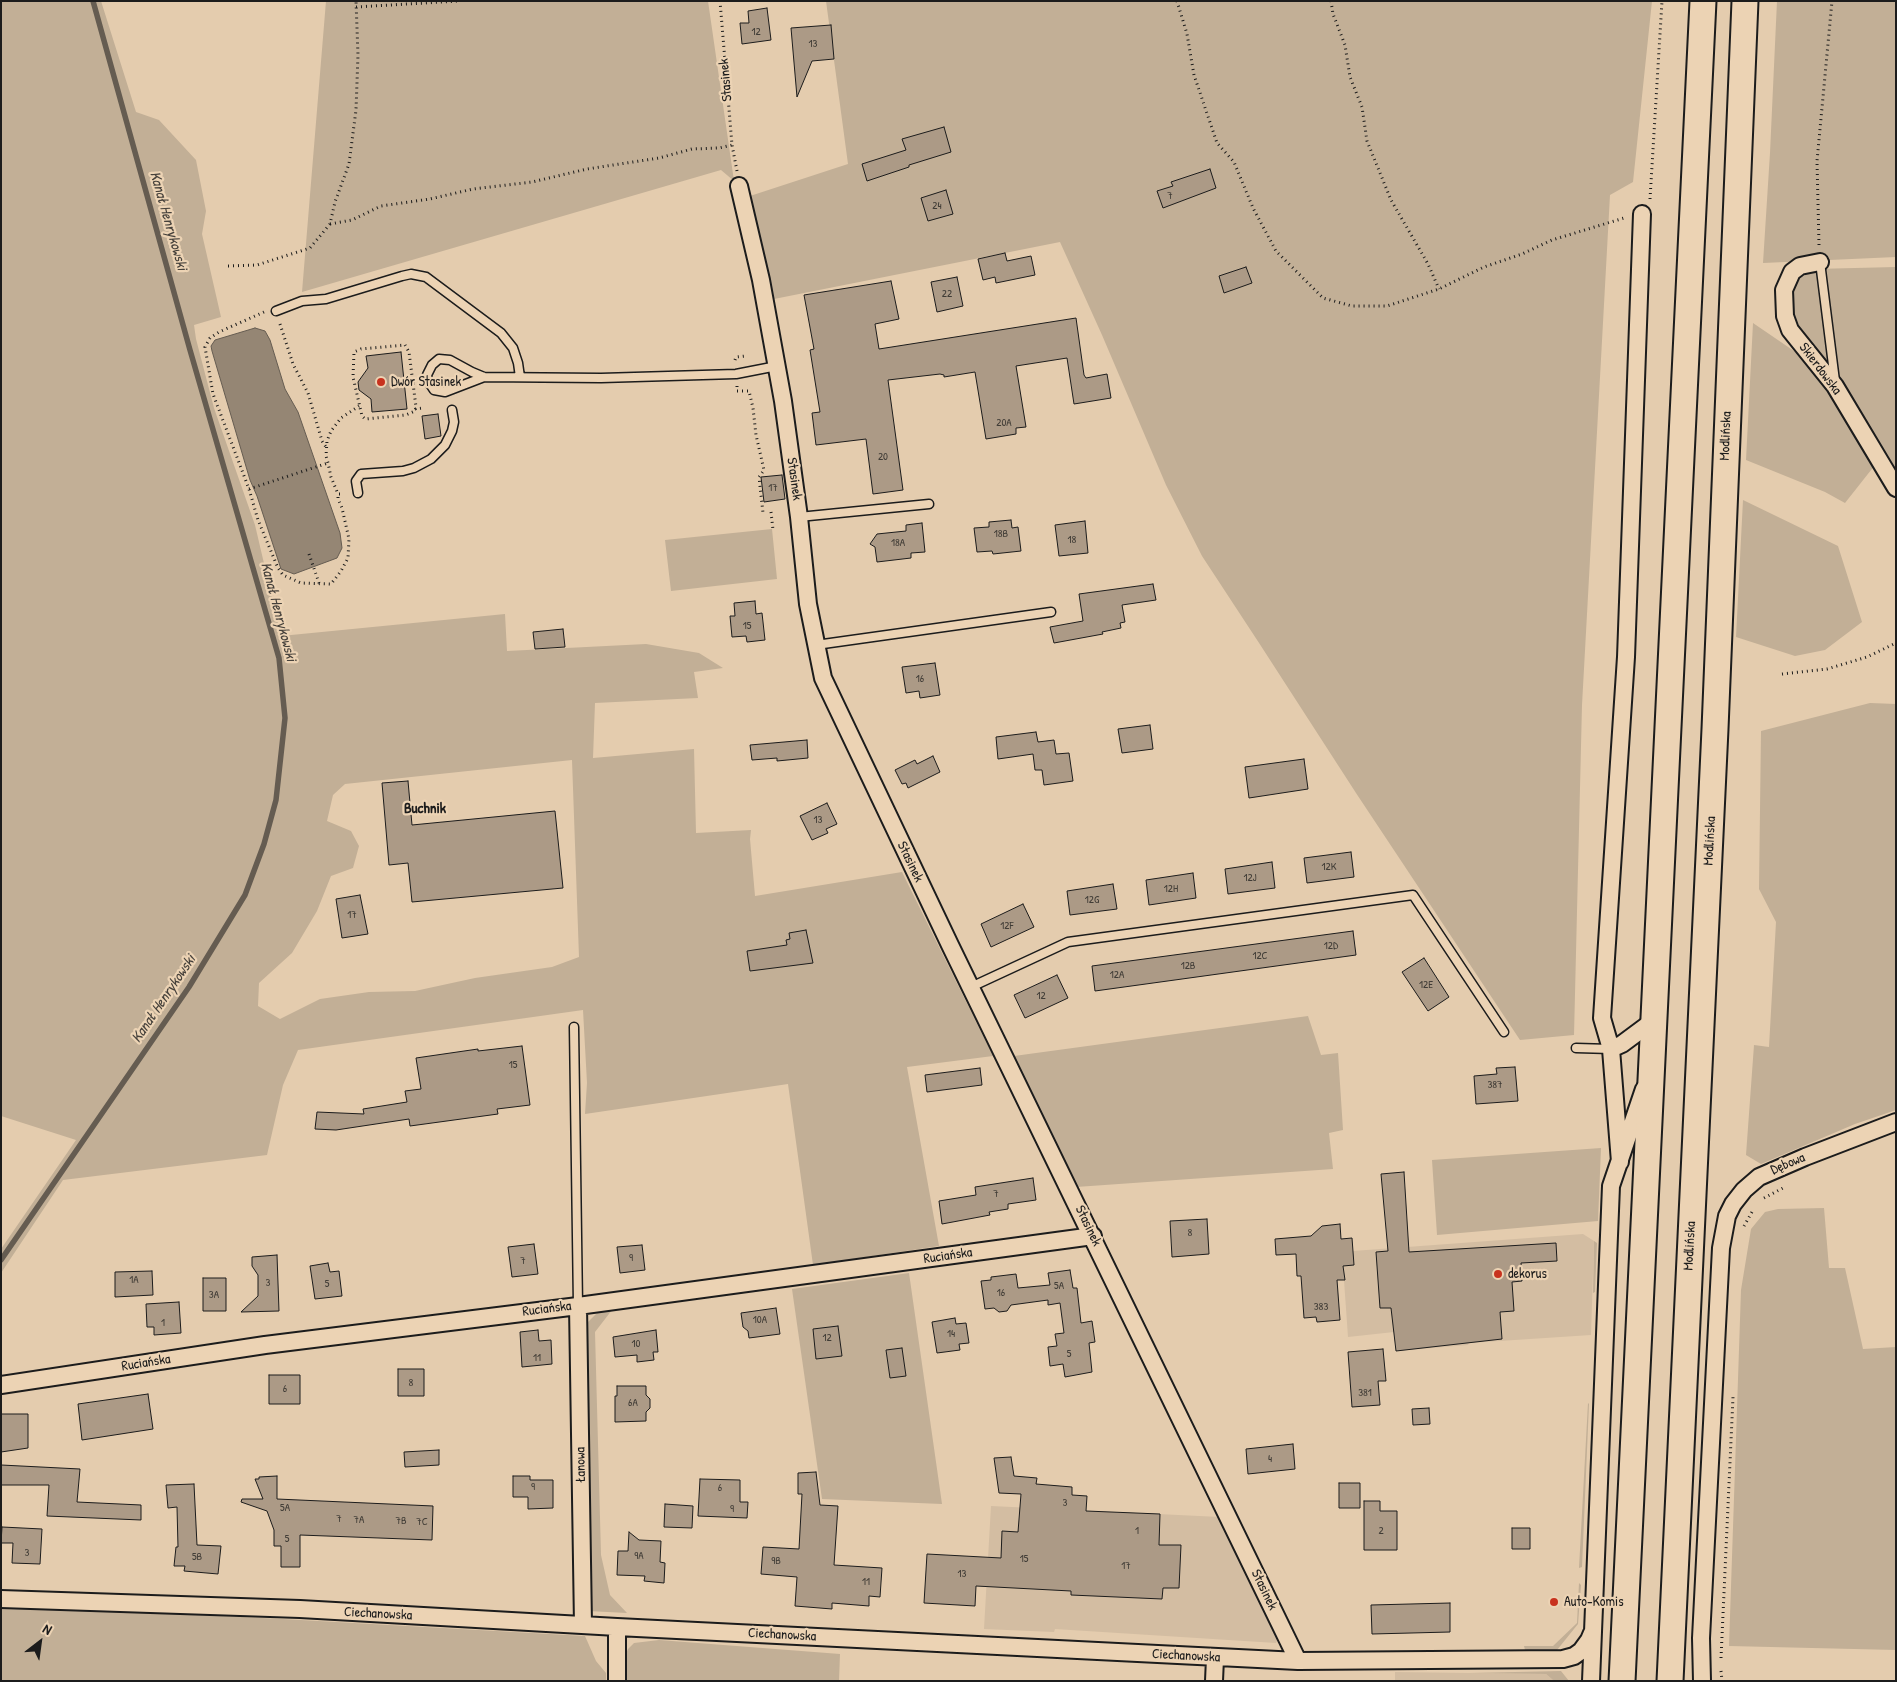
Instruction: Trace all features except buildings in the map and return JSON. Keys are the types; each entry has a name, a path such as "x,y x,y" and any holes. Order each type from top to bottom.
{"main road":[{"path":"1622,1681 1703,1"},
{"name":"Modlińska","path":"1670,1681 1714,739 1745,1"}],"street":[{"name":"Stasinek","path":"739,186 762,280 777,366 799,517 808,604 823,678 971,988 1298,1661"},
{"path":"1620,1162 1611,1049 1602,1018 1626,657 1642,214"},
{"name":"Skierdowska","path":"1820,262 1800,266 1792,272 1784,290 1785,316 1790,330 1835,386 1896,488"},
{"path":"1611,1049 1622,1044 1653,1021"},
{"path":"1591,1678 1611,1186 1651,1070"},
{"name":"Dębowa","path":"1702,1681 1701,1638 1721,1248 1724,1227 1733,1204 1744,1190 1759,1177 1896,1122"},
{"name":"Ruciańska","path":"1,1385 264,1345 578,1306 1093,1236"},
{"name":"Łanowa","path":"578,1306 583,1625"},
{"name":"Ciechanowska","path":"1,1599 300,1609 1298,1661 1563,1659 1574,1656 1581,1651 1592,1633"},
{"path":"616,1681 617,1627"},
{"path":"1214,1681 1215,1658"},
{"name":"Ciechanowska","path":"1563,1659 1578,1664 1591,1678"}],"lane":[{"path":"1820,262 1835,386"},
{"path":"276,311 302,301 326,298 402,276 411,274 426,277 501,332 513,348 518,362 520,377"},
{"path":"484,376 445,392 434,390 428,381 427,375 432,365 439,359 450,360 484,376 520,377 601,378 736,374 777,366"},
{"path":"358,491 356,481 361,474 403,471 414,468 431,459 445,444 452,431 454,422 452,410"},
{"path":"799,517 930,504"},
{"path":"816,645 1051,612"},
{"path":"971,988 1068,942 1414,895 1504,1032"},
{"path":"574,1028 578,1306"},
{"path":"1576,1048 1611,1049"}],"path":[{"path":"228,266 257,266 310,248 330,224 335,202 349,164 356,110 358,56 356,1"},
{"path":"356,7 459,1"},
{"name":"Stasinek","path":"720,1 732,144 739,186"},
{"path":"1177,1 1187,34 1194,76 1217,143 1234,162 1253,208 1276,251 1323,298 1352,306 1388,306 1438,289 1484,267 1522,254 1552,240 1614,220 1642,214 1650,205 1662,1"},
{"path":"1331,1 1333,14 1345,46 1350,77 1362,107 1367,141 1391,200 1428,264 1438,289"},
{"path":"1820,262 1817,161 1832,1"},
{"path":"330,224 352,220 380,206 430,199 473,189 532,182 587,169 659,158 692,149 719,148 732,144"},
{"path":"326,447 322,441 308,393 293,364 276,311 267,310 210,338 205,347 213,394 249,489 258,520 278,568 284,575 301,584 331,584 348,558 350,539 338,494 331,477 326,447 327,440 335,425 341,418 359,406"},
{"path":"415,409 409,352 404,345 361,349 354,352 355,368 353,372 359,406 365,419 406,416 415,409 423,408"},
{"path":"736,374 737,390 749,391 753,408 756,434 764,470 759,477 763,513"},
{"path":"249,489 328,463"},
{"path":"338,494 358,491"},
{"path":"771,512 773,530"},
{"path":"309,554 318,584"},
{"path":"1782,674 1827,669 1867,657 1896,643"},
{"path":"1761,1194 1782,1183"},
{"path":"1762,1200 1786,1187"},
{"path":"1743,1229 1756,1206"},
{"path":"1722,1681 1721,1666 1734,1390"}],"shaded area":[{"path":"1,1 101,1 136,112 159,120 196,160 206,211 202,234 221,317 194,325 196,339 214,408 255,525 281,636 505,614 507,651 646,644 699,653 723,668 694,672 698,698 595,703 593,758 694,749 696,833 751,830 750,839 755,896 902,872 993,1056 907,1067 939,1246 813,1265 788,1084 585,1114 587,1083 583,1010 298,1050 283,1085 267,1155 63,1180 1,1273 1,1249 76,1140 1,1116","holes":["572,760 579,957 552,967 475,978 415,991 369,992 320,999 280,1019 258,1006 259,983 292,953 317,911 331,876 353,868 359,846 351,831 327,821 333,795 345,784"]},
{"path":"326,1 708,1 734,181 721,170 302,292"},
{"path":"826,1 1652,1 1633,182 1610,195 1582,705 1574,1035 1520,1040 1202,556 1166,485 1060,242 769,300 750,196 848,164"},
{"path":"1777,1 1896,1 1896,257 1763,263"},
{"path":"1896,267 1896,469 1844,390 1799,331 1789,313 1788,296 1798,280 1814,269"},
{"path":"1753,323 1794,351 1823,383 1875,465 1845,503 1825,492 1746,460"},
{"path":"255,328 265,331 270,340 285,389 298,412 340,533 342,548 337,558 294,574 281,569 250,480 211,346 215,340"},
{"path":"1743,500 1838,546 1862,622 1825,650 1795,656 1736,637"},
{"path":"772,529 777,579 671,591 665,540"},
{"path":"1870,703 1896,704 1896,1110 1855,1124 1761,1164 1746,1155 1754,1045 1769,1047 1776,922 1759,889 1761,731"},
{"path":"1308,1016 1321,1055 1338,1053 1343,1130 1329,1133 1333,1169 1076,1187 1014,1056"},
{"path":"1601,1148 1598,1221 1437,1235 1432,1160"},
{"path":"1824,1208 1829,1268 1845,1268 1863,1349 1896,1347 1896,1650 1729,1646 1741,1290 1751,1229 1765,1212 1778,1209"},
{"path":"1583,1234 1594,1241 1591,1335 1469,1343 1468,1345 1396,1351 1394,1332 1348,1337 1343,1266 1353,1251"},
{"path":"1594,1241 1597,1243 1595,1292 1593,1293"},
{"path":"909,1273 942,1504 822,1499 792,1289"},
{"path":"612,1310 595,1332 601,1555 610,1595 627,1613 588,1611 587,1323 598,1312"},
{"path":"1588,1403 1582,1567 1579,1568"},
{"path":"991,1506 1220,1517 1278,1638 1276,1643 1055,1629 1054,1632 984,1629"},
{"path":"1579,1583 1581,1585 1578,1624 1557,1650 1525,1650 1524,1646 1553,1646 1577,1623"},
{"path":"1,1607 283,1619 585,1636 596,1661 606,1673 606,1681 1,1681"},
{"path":"659,1640 840,1654 839,1681 624,1681 624,1658 628,1649 634,1643"},
{"path":"1561,1671 1569,1681 1554,1681 1546,1674 1469,1673"},
{"path":"1395,1672 1546,1674 1554,1681 1395,1681"}],"waterway":[{"name":"Kanał Henrykowski","path":"1,1260 189,987 245,895 264,844 276,800 285,718 279,658 190,350 93,1"}],"place":[{"name":"Dwór Stasinek","path":"381,382"},
{"name":"dekorus","path":"1498,1274"},
{"name":"Auto-Komis","path":"1554,1602"}],"district":[{"name":"Buchnik","path":"425,809"}]}
